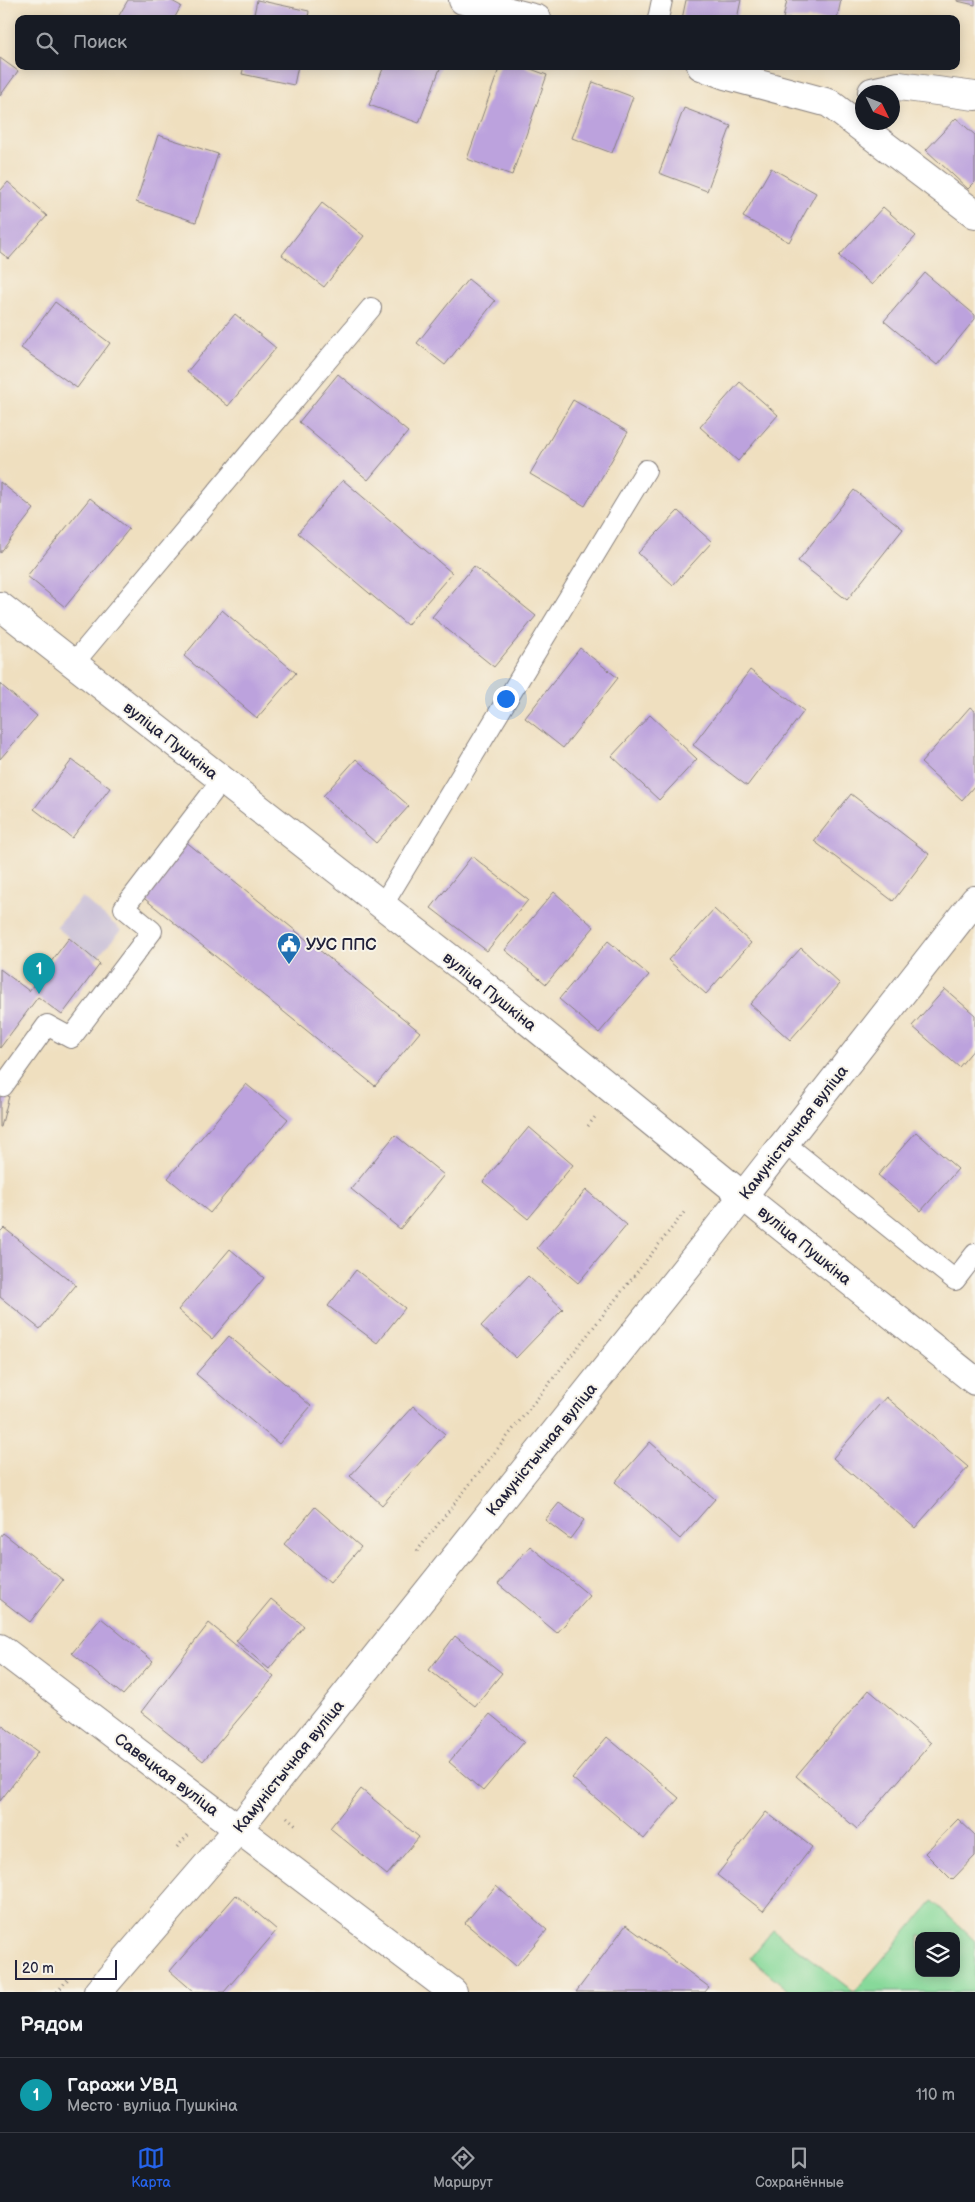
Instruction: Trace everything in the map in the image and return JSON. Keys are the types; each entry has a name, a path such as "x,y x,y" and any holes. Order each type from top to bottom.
{"street":[{"path":"463,0 521,15"},
{"path":"712,70 829,103 975,214"},
{"path":"900,86 975,96"},
{"path":"829,103 855,97"},
{"name":"вуліца Пушкіна","path":"0,606 474,977 743,1196 975,1381"},
{"name":"Камуністычная вуліца","path":"98,1992 239,1828 743,1196 975,900"},
{"name":"Савецкая вуліца","path":"0,1648 453,1992"}],"lane":[{"path":"659,15 662,0"},
{"path":"73,664 371,308"},
{"path":"382,906 646,470"},
{"path":"0,1085 3,1086 47,1025 72,1038 152,931 124,908 222,780"},
{"path":"784,1143 956,1280 975,1254"}],"path":[{"path":"413,1555 686,1210"}],"shaded area":[{"path":"82,897 121,930 96,959 56,927"}],"green space":[{"path":"933,1901 975,1941 975,1992 854,1992"},
{"path":"773,1930 854,1992 791,1992 750,1958"}],"building":[{"path":"128,0 170,0 181,6 176,15 119,15"},
{"path":"257,0 309,11 308,15 254,15"},
{"path":"686,0 741,0 738,15 683,15"},
{"path":"787,0 841,0 838,15 784,15"},
{"path":"975,0 975,5 957,1"},
{"path":"0,58 18,71 0,96"},
{"path":"243,70 297,70 294,85 242,74"},
{"path":"382,70 439,70 419,123 369,105"},
{"path":"499,70 534,70 547,75 512,175 467,159"},
{"path":"593,82 633,97 612,153 572,138"},
{"path":"684,108 731,126 707,191 659,173"},
{"path":"956,118 975,135 975,182 968,189 926,150"},
{"path":"158,135 218,154 196,222 136,202"},
{"path":"771,168 816,193 789,242 743,217"},
{"path":"8,182 47,216 9,259 0,252 0,191"},
{"path":"322,203 364,236 324,287 282,255"},
{"path":"883,207 916,236 872,285 839,256"},
{"path":"925,273 975,315 975,319 937,365 884,321"},
{"path":"468,279 495,301 445,365 417,343"},
{"path":"55,302 110,343 77,388 21,348"},
{"path":"235,314 276,348 228,406 187,372"},
{"path":"338,374 408,432 368,480 299,422"},
{"path":"740,382 778,415 738,461 700,427"},
{"path":"573,400 628,432 585,506 530,474"},
{"path":"343,480 452,573 407,625 298,533"},
{"path":"0,482 34,509 0,553"},
{"path":"854,490 903,529 847,600 798,561"},
{"path":"90,498 129,529 65,607 27,576"},
{"path":"678,511 712,542 673,585 638,553"},
{"path":"474,566 536,616 494,667 432,617"},
{"path":"222,610 296,673 257,718 184,656"},
{"path":"580,648 618,678 563,748 525,718"},
{"path":"750,670 804,711 747,786 693,745"},
{"path":"0,684 37,716 0,759"},
{"path":"970,707 975,711 975,785 962,800 921,763"},
{"path":"650,715 697,759 659,800 612,756"},
{"path":"356,759 409,806 376,843 323,796"},
{"path":"72,760 110,788 72,838 34,809"},
{"path":"851,794 929,854 893,901 814,841"},
{"path":"184,840 420,1032 375,1086 140,895"},
{"path":"472,856 528,900 487,951 431,908"},
{"path":"554,892 594,927 546,984 505,950"},
{"path":"714,909 751,943 706,994 668,960"},
{"path":"69,938 100,964 62,1015 38,997 0,1048 0,969 29,991"},
{"path":"608,941 649,975 599,1033 559,999"},
{"path":"801,948 840,984 790,1040 750,1004"},
{"path":"945,989 975,1015 975,1048 959,1067 912,1026"},
{"path":"246,1084 288,1119 210,1213 168,1178"},
{"path":"0,1094 9,1096 1,1127 0,1127"},
{"path":"529,1127 573,1165 528,1219 483,1182"},
{"path":"916,1132 958,1169 921,1211 878,1175"},
{"path":"395,1135 444,1175 400,1229 351,1189"},
{"path":"586,1190 627,1225 578,1283 537,1248"},
{"path":"4,1228 76,1285 40,1329 0,1297 0,1232"},
{"path":"230,1249 264,1278 212,1339 178,1310"},
{"path":"356,1270 405,1308 377,1343 328,1306"},
{"path":"528,1276 563,1309 516,1358 481,1326"},
{"path":"229,1336 311,1406 279,1444 196,1374"},
{"path":"886,1397 968,1467 915,1528 833,1458"},
{"path":"413,1406 445,1434 382,1505 350,1476"},
{"path":"650,1442 715,1499 680,1539 615,1482"},
{"path":"559,1503 584,1520 570,1539 545,1520"},
{"path":"315,1507 361,1547 330,1583 284,1544"},
{"path":"3,1533 63,1580 30,1622 0,1599 0,1537"},
{"path":"530,1546 590,1596 557,1633 498,1584"},
{"path":"271,1599 304,1626 269,1669 236,1641"},
{"path":"101,1618 153,1661 123,1695 72,1653"},
{"path":"209,1623 274,1677 203,1761 141,1712"},
{"path":"455,1636 502,1673 475,1706 429,1670"},
{"path":"869,1690 931,1743 857,1829 796,1776"},
{"path":"490,1714 524,1742 483,1791 449,1762"},
{"path":"0,1724 38,1752 0,1801"},
{"path":"607,1737 679,1798 644,1839 572,1778"},
{"path":"361,1789 419,1837 387,1875 330,1828"},
{"path":"766,1812 812,1847 763,1911 717,1875"},
{"path":"958,1819 975,1835 975,1856 952,1880 925,1853"},
{"path":"496,1886 547,1930 516,1966 465,1923"},
{"path":"236,1895 277,1930 224,1992 194,1992 170,1971"},
{"path":"626,1925 709,1987 705,1992 576,1992"}],"place":[{"name":"УУС ППС","path":"289,965"},
{"name":"Гаражи УВД","path":"39,994"}]}
